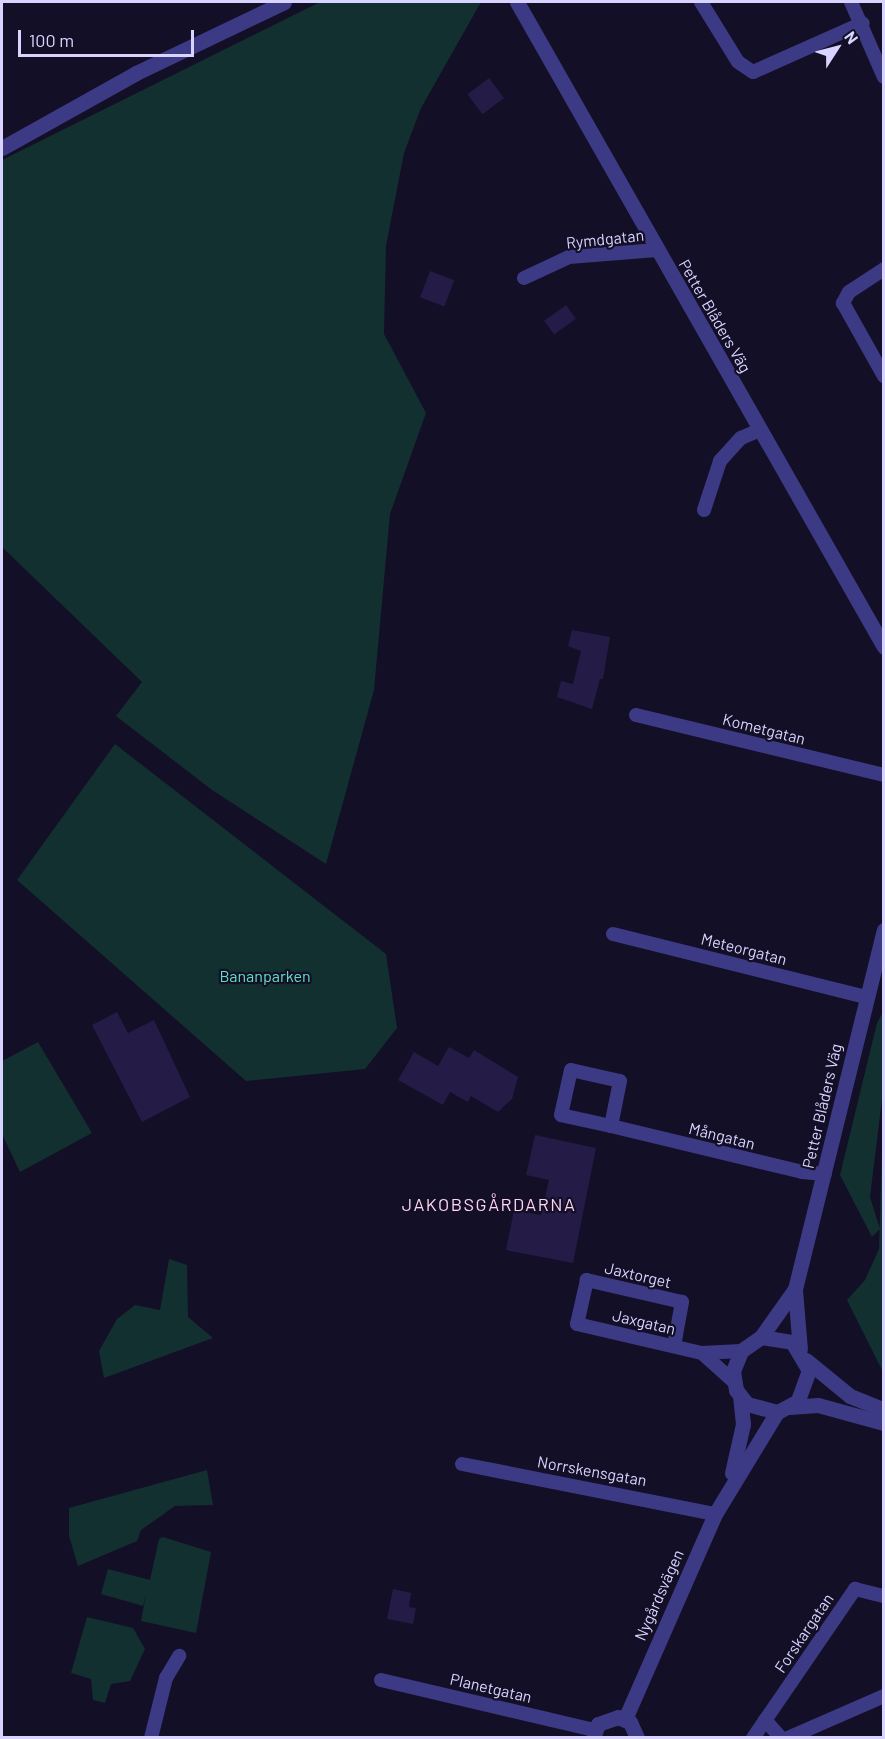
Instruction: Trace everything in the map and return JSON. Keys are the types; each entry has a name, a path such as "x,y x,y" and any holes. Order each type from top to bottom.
{"street":[{"path":"2,148 136,73 284,2"},
{"name":"Petter Blåders Väg","path":"517,2 884,647"},
{"path":"701,2 738,62 753,72 863,23"},
{"path":"851,2 863,23 884,77"},
{"name":"Rymdgatan","path":"524,278 569,257 657,250"},
{"path":"884,269 849,292 843,303 884,376"},
{"path":"704,510 720,460 741,438 760,430"},
{"name":"Kometgatan","path":"636,715 884,775"},
{"name":"Petter Blåders Väg","path":"761,1337 795,1289 884,930"},
{"name":"Meteorgatan","path":"614,934 866,997"},
{"name":"Mångatan","path":"611,1126 620,1081 572,1070 561,1115 802,1172 825,1174"},
{"name":"Jaxtorget","path":"577,1324 587,1280 597,1282 682,1302 674,1346"},
{"name":"Petter Blåders Väg","path":"795,1289 803,1354"},
{"name":"Jaxgatan","path":"577,1324 702,1353 741,1351"},
{"path":"884,1410 850,1396 782,1338 761,1337 741,1351 733,1381 740,1396 756,1409 818,1405 884,1423"},
{"name":"Jaxgatan","path":"702,1353 733,1381"},
{"path":"783,1409 808,1381 803,1354"},
{"name":"Nygårdsvägen","path":"729,1487 744,1424 740,1396"},
{"name":"Nygårdsvägen","path":"625,1719 729,1487 783,1409"},
{"name":"Norrskensgatan","path":"462,1464 716,1514"},
{"name":"Forskargatan","path":"753,1737 855,1589 884,1596"},
{"path":"151,1737 166,1678 179,1656"},
{"name":"Planetgatan","path":"381,1680 594,1734"},
{"path":"788,1737 884,1696"},
{"path":"594,1734 610,1717 625,1719 637,1737"},
{"path":"765,1720 782,1737"}],"green space":[{"path":"320,2 481,2 421,108 404,153 386,246 384,334 426,413 390,514 374,690 326,864 212,790 116,716 142,682 2,547 2,160"},
{"name":"Bananparken","path":"115,744 386,954 397,1028 365,1069 246,1081 17,880"},
{"path":"883,1012 883,1091 870,1197 880,1229 872,1237 840,1175 877,1023"},
{"path":"38,1042 92,1133 20,1172 2,1134 2,1061"},
{"path":"883,1114 883,1372 847,1300 865,1280 879,1249"},
{"path":"169,1259 187,1265 188,1317 213,1338 104,1378 99,1351 117,1319 135,1305 160,1310"},
{"path":"207,1470 213,1505 175,1506 141,1530 137,1541 78,1566 69,1536 69,1508"},
{"path":"163,1537 211,1552 196,1633 141,1621 146,1594 143,1606 101,1594 108,1569 150,1580 159,1539"},
{"path":"87,1617 133,1628 145,1649 130,1681 111,1684 105,1703 93,1700 91,1679 71,1673"}],"building":[{"path":"489,78 504,98 482,114 467,94"},
{"path":"430,271 454,280 444,306 420,297"},
{"path":"566,305 576,319 554,335 544,321"},
{"path":"572,630 610,637 603,679 600,679 592,709 557,697 561,681 573,684 581,651 568,646"},
{"path":"117,1012 128,1033 154,1020 190,1097 142,1122 92,1025"},
{"path":"449,1047 469,1058 474,1050 518,1077 512,1099 498,1112 471,1096 468,1102 450,1092 443,1105 398,1080 414,1052 438,1066"},
{"path":"535,1135 596,1148 573,1263 506,1250 514,1210 541,1215 549,1180 526,1175"},
{"path":"393,1589 411,1593 409,1607 416,1608 413,1624 387,1619"}],"district":[{"name":"JAKOBSGÅRDARNA","path":"489,1204"}]}
